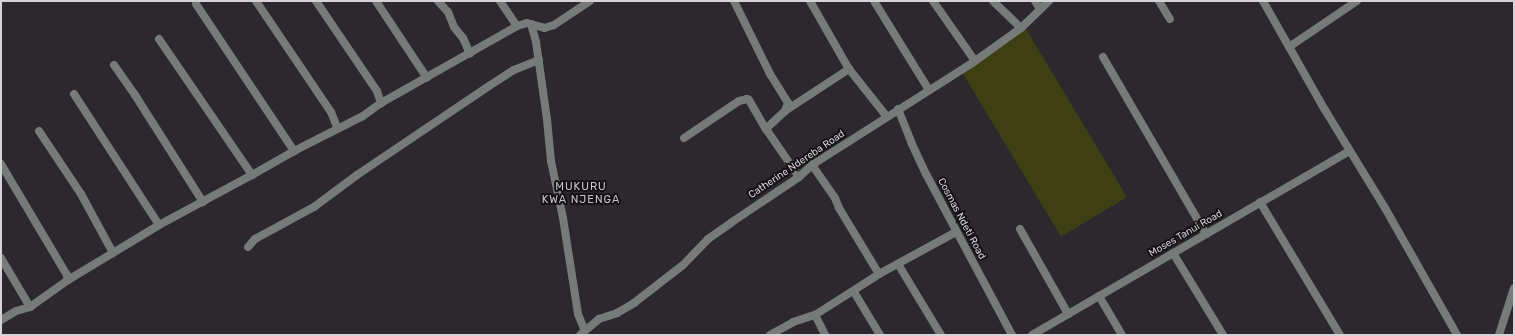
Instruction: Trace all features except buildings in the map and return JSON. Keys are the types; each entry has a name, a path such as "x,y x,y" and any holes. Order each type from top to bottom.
{"street":[{"path":"256,1 330,112 338,128"},
{"path":"316,1 377,91 381,102"},
{"path":"376,1 427,78"},
{"path":"438,1 448,12 454,28 463,38 470,54"},
{"path":"500,1 517,26"},
{"path":"1,320 16,311 30,306 68,280 159,225 252,176 294,151 363,116 381,102 470,54 517,26 531,24 544,28 554,25 590,1"},
{"path":"734,1 770,74 788,103 785,112"},
{"path":"810,1 849,70 887,117"},
{"path":"874,1 929,90"},
{"path":"933,1 974,61"},
{"path":"992,1 1021,28"},
{"path":"1035,1 1040,9"},
{"name":"Catherine Ndereba Road","path":"583,333 599,319 617,313 634,303 683,265 714,235 799,177 812,165 974,61 1021,28 1049,1"},
{"path":"1159,1 1170,19"},
{"path":"1263,1 1457,335"},
{"path":"1289,47 1357,1"},
{"path":"196,4 294,151"},
{"path":"531,24 536,42 547,119 550,161 563,218 578,314 583,333"},
{"path":"159,39 252,176"},
{"path":"1103,57 1206,234"},
{"path":"248,247 254,239 314,207 357,175 489,86 514,70 538,60"},
{"path":"114,65 135,95 203,202"},
{"path":"766,129 785,112 849,70"},
{"path":"74,94 159,225"},
{"path":"684,138 739,101 747,99 799,177"},
{"name":"Cosmas Ndeti Road","path":"898,109 920,161 956,232 1012,335"},
{"path":"39,131 81,194 113,253"},
{"name":"Moses Tanui Road","path":"1032,335 1349,150"},
{"path":"1,164 67,275 68,280"},
{"path":"812,165 835,198 839,208 879,274"},
{"path":"1260,202 1340,335"},
{"path":"1020,230 1068,314"},
{"path":"770,335 793,322 815,315 854,292 879,274 956,232"},
{"path":"1173,253 1223,335"},
{"path":"1,258 30,306"},
{"path":"898,264 941,335"},
{"path":"1500,335 1514,288"},
{"path":"854,292 880,335"},
{"path":"1099,296 1122,335"},
{"path":"815,315 824,335"}],"shaded area":[{"path":"1026,29 1127,197 1061,237 960,69"}],"district":[{"name":"MUKURU KWA NJENGA","path":"581,194"}]}
